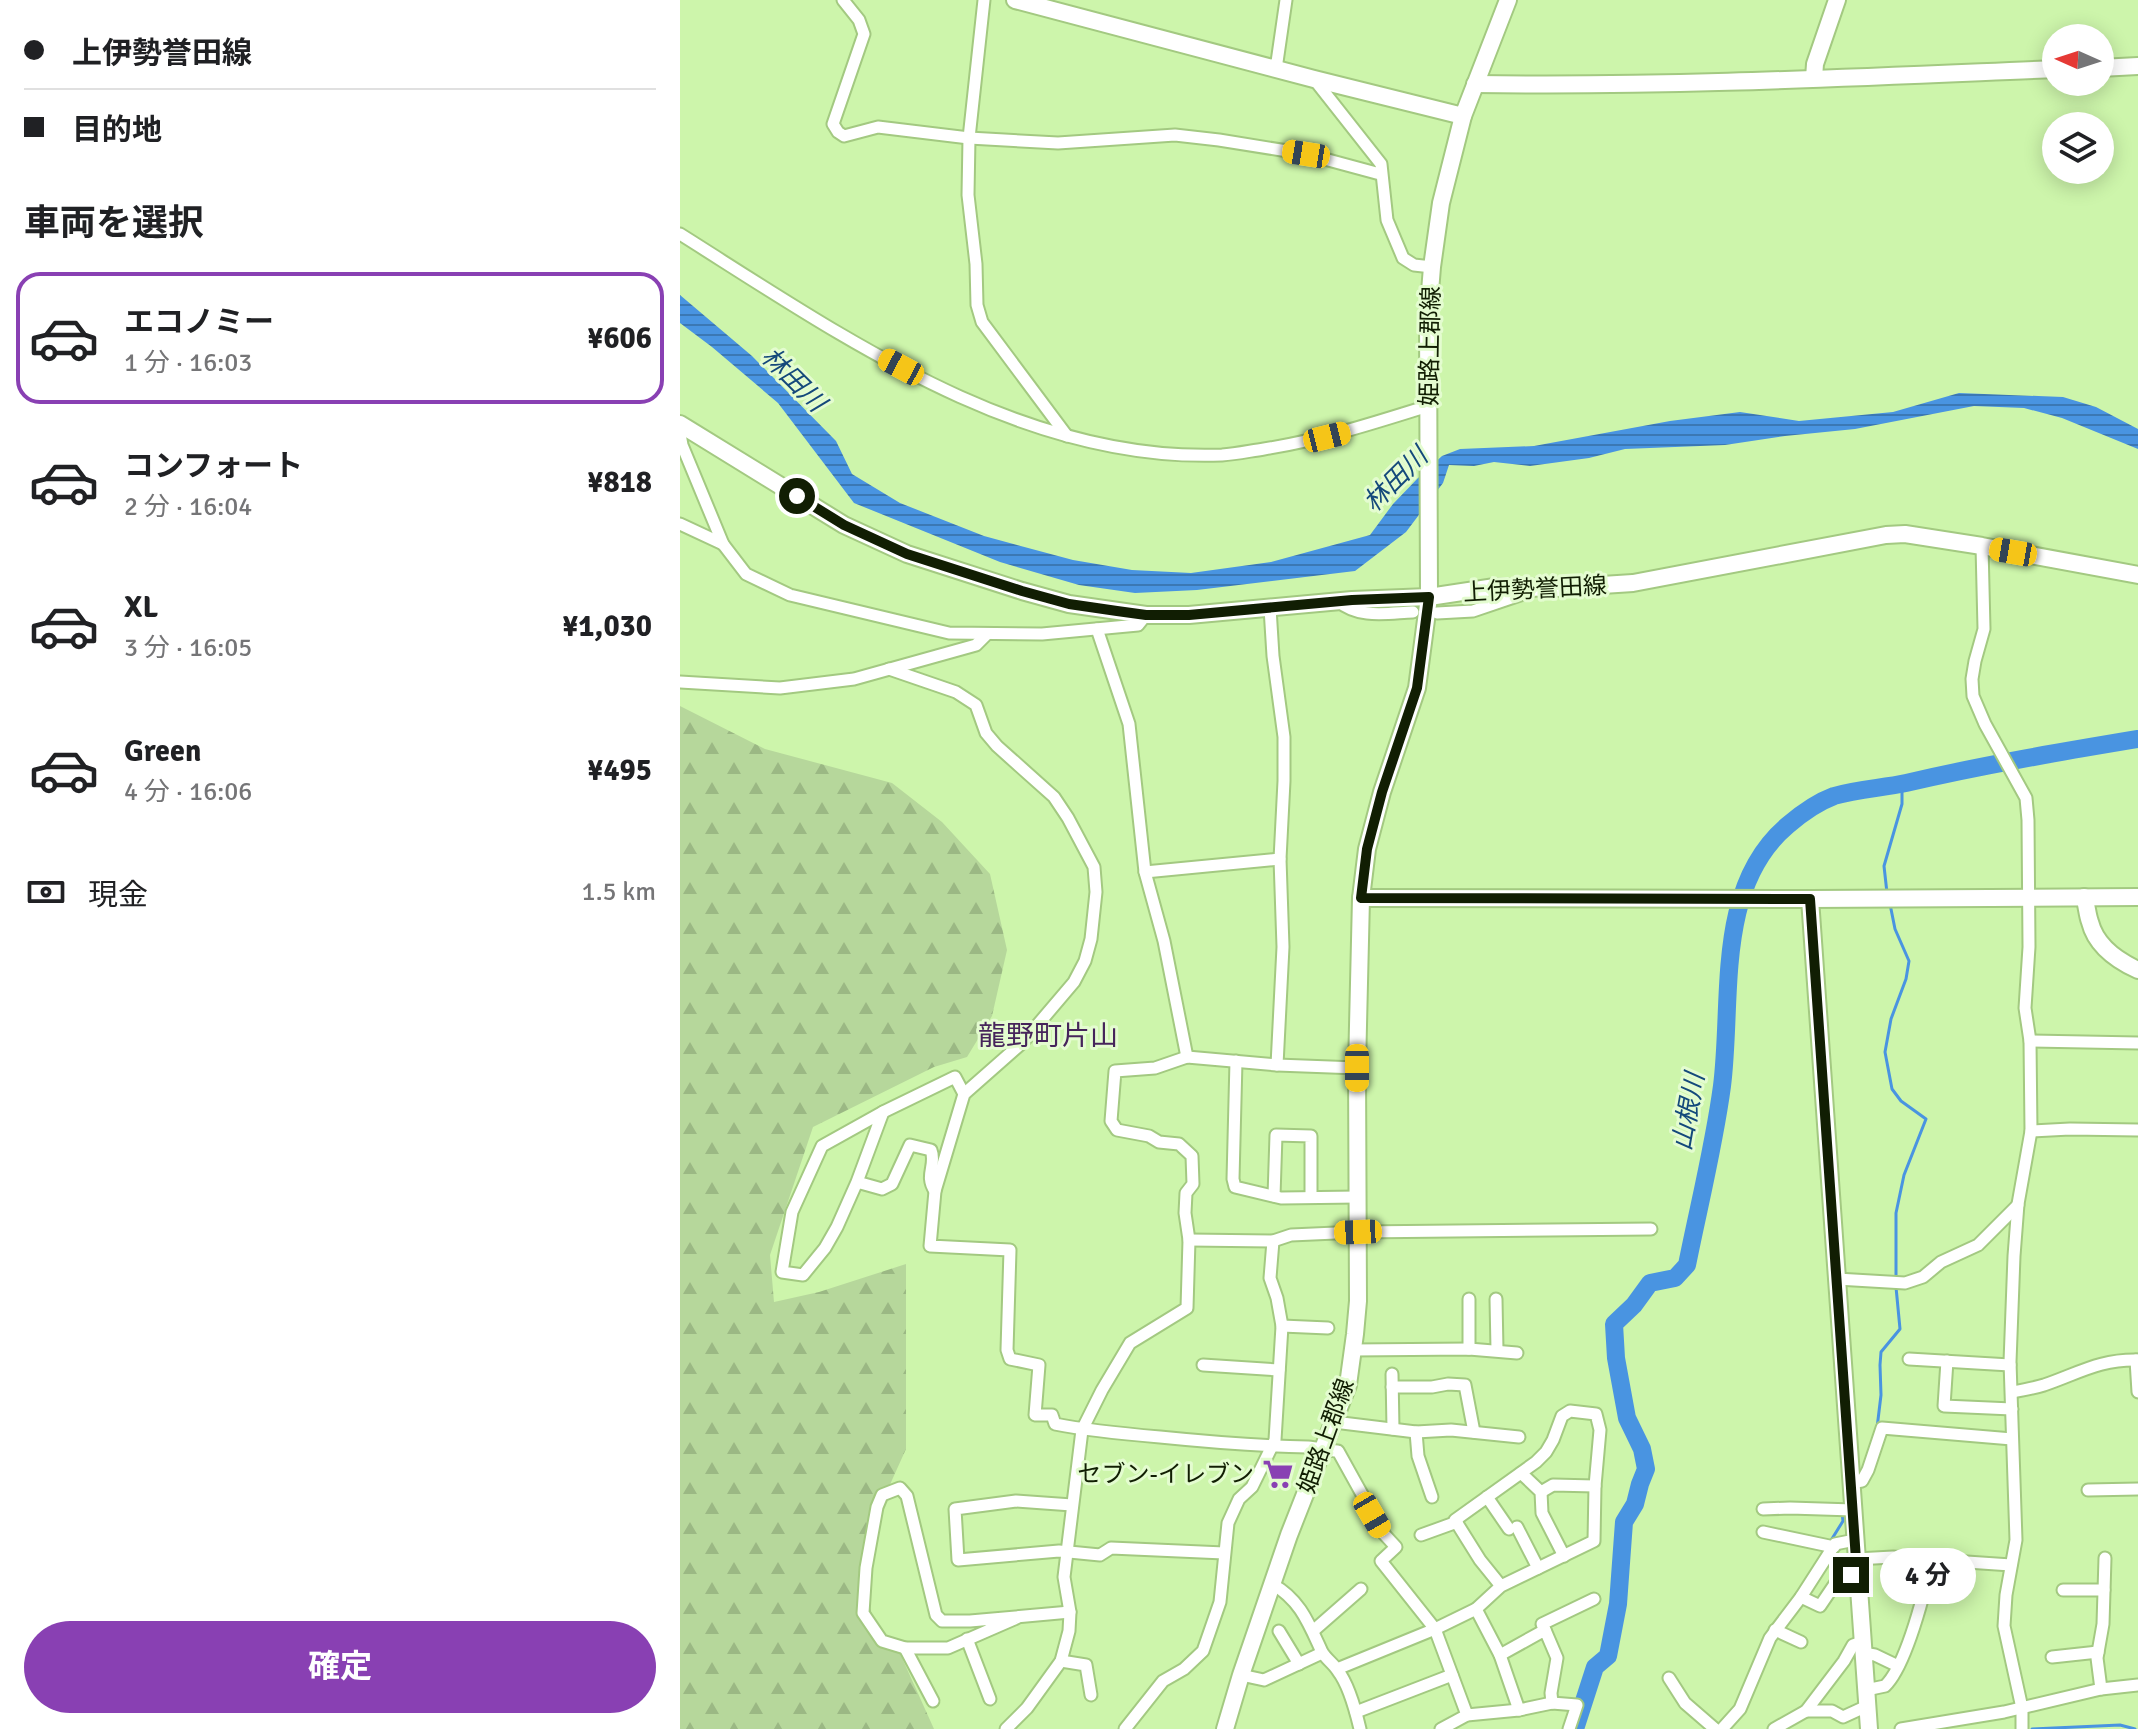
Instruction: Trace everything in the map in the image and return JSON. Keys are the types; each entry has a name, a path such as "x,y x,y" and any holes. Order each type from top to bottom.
{"main road":[{"path":"1015,0 1050,5 1276,69 1463,116"},
{"name":"姫路上郡線","path":"1225,1729 1272,1584 1348,1385 1358,1301 1357,1068 1361,898 1367,849 1378,806 1417,688 1429,597 1428,316 1432,267 1441,203 1463,116 1508,0"},
{"path":"1814,78 1815,64 1837,0"},
{"path":"2114,67 2138,66"},
{"path":"1475,84 1814,78 2042,70"},
{"name":"上伊勢誉田線","path":"680,424 844,525 907,554 1069,604 1146,615 1189,615 1338,601 1429,597 1495,587 1544,588 1633,583 1905,534 2138,575"},
{"path":"2084,897 2094,933 2104,948 2138,970"},
{"path":"1361,898 2137,897"},
{"path":"1810,899 1869,1729"}],"street":[{"path":"843,0 859,20 864,34 833,124 844,136 878,127 969,138 1058,143 1175,135 1306,154 1380,174"},
{"path":"984,0 969,138 968,195 977,305 982,322 1068,437"},
{"path":"1276,69 1286,0"},
{"path":"1314,79 1381,164 1387,220 1403,258 1414,265 1432,267"},
{"path":"680,234 837,333 923,378 1035,427 1068,437 1119,448 1187,455 1225,455 1301,443 1428,406"},
{"path":"680,434 723,544 746,574 790,595 949,633 1042,634 1097,629 1138,625 1146,615"},
{"path":"680,524 723,544"},
{"path":"1982,546 1984,629 1972,679 1973,696 2026,798 2029,947 2025,1008 2030,1041 2031,1131 2018,1204 2010,1365 2016,1540 2004,1626 2022,1708 2022,1729"},
{"path":"1437,613 1473,611 1544,588"},
{"path":"1338,601 1346,608 1372,614 1413,612"},
{"path":"1270,608 1284,737 1280,859 1283,947 1277,1065"},
{"path":"1097,629 1129,724 1145,872 1164,941 1187,1057"},
{"path":"680,682 780,688 854,679 976,645 987,634"},
{"path":"889,669 956,692 976,705 986,733 1054,797 1068,818 1094,867 1096,892 1091,939 1085,961 1074,982 1023,1042 964,1094 935,1191 930,1246 1010,1250 1007,1350 1010,1359 1039,1365 1035,1415 1052,1415 1055,1424 1082,1430 1338,1451 1384,1534 1396,1547 1381,1561 1435,1629 1467,1715"},
{"path":"1145,872 1280,859"},
{"path":"2030,1041 2138,1043"},
{"path":"1014,1726 1061,1661 1069,1631 1070,1612 1064,1577 1082,1430 1130,1343 1187,1308 1189,1240 1185,1213 1186,1193 1193,1184 1192,1156 1179,1144 1159,1142 1149,1136 1117,1130 1111,1121 1115,1071 1155,1068 1187,1057 1357,1068"},
{"path":"1236,1061 1235,1187 1274,1196 1358,1197"},
{"path":"883,1112 857,1182 825,1248 803,1275 782,1272 792,1212 822,1146 883,1112 955,1077 964,1094"},
{"path":"2031,1131 2138,1130"},
{"path":"1274,1196 1276,1135 1311,1136 1311,1197"},
{"path":"857,1182 882,1189 892,1184 907,1149 914,1144 931,1150 929,1175 935,1191"},
{"path":"1837,1279 1905,1283 1923,1277 1941,1262 1978,1245 2018,1204"},
{"path":"1189,1240 1273,1241 1291,1235 1358,1232 1651,1229"},
{"path":"1125,1729 1163,1681 1184,1669 1203,1651 1220,1602 1228,1523 1239,1499 1252,1487 1275,1440 1282,1326 1270,1278 1273,1241"},
{"path":"1469,1299 1469,1349"},
{"path":"1496,1299 1497,1350"},
{"path":"1282,1326 1328,1328"},
{"path":"1353,1350 1469,1349 1517,1353"},
{"path":"1909,1359 2010,1365"},
{"path":"2012,1392 2041,1386 2118,1359 2137,1360 2138,1392"},
{"path":"1947,1361 1944,1406 2012,1409"},
{"path":"1203,1365 1279,1370"},
{"path":"1393,1429 1392,1380 1432,1387 1465,1385 1474,1432"},
{"path":"1337,1669 1476,1609 1501,1586 1594,1541 1600,1430 1596,1414 1570,1411 1562,1416 1553,1440 1536,1462 1455,1520 1501,1586"},
{"path":"1334,1422 1416,1432 1451,1430 1519,1437"},
{"path":"1850,1483 1862,1481 1882,1428 2012,1439"},
{"path":"1416,1432 1418,1456 1432,1497"},
{"path":"1521,1473 1541,1492 1542,1513 1564,1556"},
{"path":"1541,1492 1553,1485 1595,1486"},
{"path":"1019,1617 948,1648 905,1648 882,1641 863,1613 866,1568 882,1495 900,1488 907,1496 936,1615 942,1621 1070,1612"},
{"path":"2088,1490 2138,1489"},
{"path":"1487,1497 1513,1528 1538,1568"},
{"path":"1072,1505 1016,1501 955,1509 958,1560 1067,1551 1100,1555 1111,1548 1224,1553"},
{"path":"1763,1509 1853,1510"},
{"path":"1421,1535 1457,1522"},
{"path":"1763,1532 1834,1547"},
{"path":"1722,1729 1740,1709 1770,1638 1835,1544 1855,1540"},
{"path":"1801,1597 1820,1606 1841,1575 1893,1557 2011,1565"},
{"path":"2101,1689 2098,1652 2103,1624 2105,1558"},
{"path":"1806,1711 1832,1711 1843,1717 1885,1686 1898,1666 1916,1619 1932,1560"},
{"path":"1272,1584 1287,1592 1313,1631 1322,1653 1337,1669 1360,1729"},
{"path":"1313,1631 1361,1589"},
{"path":"2063,1590 2104,1590"},
{"path":"1552,1703 1557,1658 1542,1624 1594,1599"},
{"path":"1476,1609 1500,1655 1519,1710"},
{"path":"1500,1655 1545,1630"},
{"path":"1775,1630 1801,1642"},
{"path":"1279,1631 1299,1664"},
{"path":"967,1639 990,1699"},
{"path":"1774,1729 1806,1711 1853,1645 1898,1666"},
{"path":"905,1648 933,1701"},
{"path":"2052,1657 2098,1652"},
{"path":"1241,1675 1264,1680 1322,1653"},
{"path":"1061,1661 1086,1665 1091,1695"},
{"path":"1356,1712 1452,1675"},
{"path":"1669,1678 1685,1703 1715,1729"},
{"path":"1901,1729 2022,1708 2101,1689 2138,1685"},
{"path":"1441,1729 1467,1715 1552,1703 1577,1705 1569,1729"}],"green space":[{"path":"680,706 765,749 892,783 942,822 990,874 1007,950 992,1016 967,1057 934,1067 813,1127 770,1255 774,1302 819,1292 906,1264 906,1449 874,1520 862,1569 873,1621 898,1649 934,1729 680,1729"}],"water":[{"path":"680,295 752,356 836,441 852,474 900,503 984,536 1073,560 1132,570 1191,573 1271,562 1370,535 1418,478 1442,456 1460,449 1534,446 1670,421 1740,412 1799,421 1893,412 1959,393 2063,397 2096,407 2138,429 2138,449 2062,418 2024,408 1974,406 1855,429 1725,445 1625,449 1589,458 1530,466 1494,462 1474,466 1449,465 1443,483 1406,532 1355,571 1197,590 1135,593 1079,585 1000,562 854,503 778,403 680,323"}],"waterway":[{"name":"山根川","path":"1575,1729 1595,1667 1608,1656 1618,1604 1624,1522 1635,1504 1646,1469 1642,1449 1627,1418 1616,1358 1614,1324 1634,1305 1650,1283 1675,1278 1687,1265 1722,1086 1731,946 1737,912 1748,880 1764,850 1793,821 1834,796 2138,739"},
{"path":"1887,893 1884,866 1902,804 1902,784"},
{"path":"1890,904 1895,929 1909,961 1906,979 1891,1019 1885,1052 1892,1089 1901,1101 1926,1119 1904,1175 1896,1213 1896,1279"},
{"path":"1877,1428 1881,1352 1900,1329 1896,1287"},
{"path":"1830,1542 1843,1521 1842,1513"},
{"path":"2032,1729 2120,1725 2135,1729"}],"place":[{"name":"セブン-イレブン","path":"1278,1474"}],"district":[{"name":"龍野町片山","path":"1048,1036"}],"route":[{"path":"797,496 844,525 907,554 1069,604 1146,615 1189,615 1352,600 1429,597 1417,688 1382,792 1367,849 1361,898 1810,899 1857,1574 1851,1575"}],"water label":[{"name":"林田川","path":"793,380"},
{"name":"林田川","path":"1396,480"}]}
